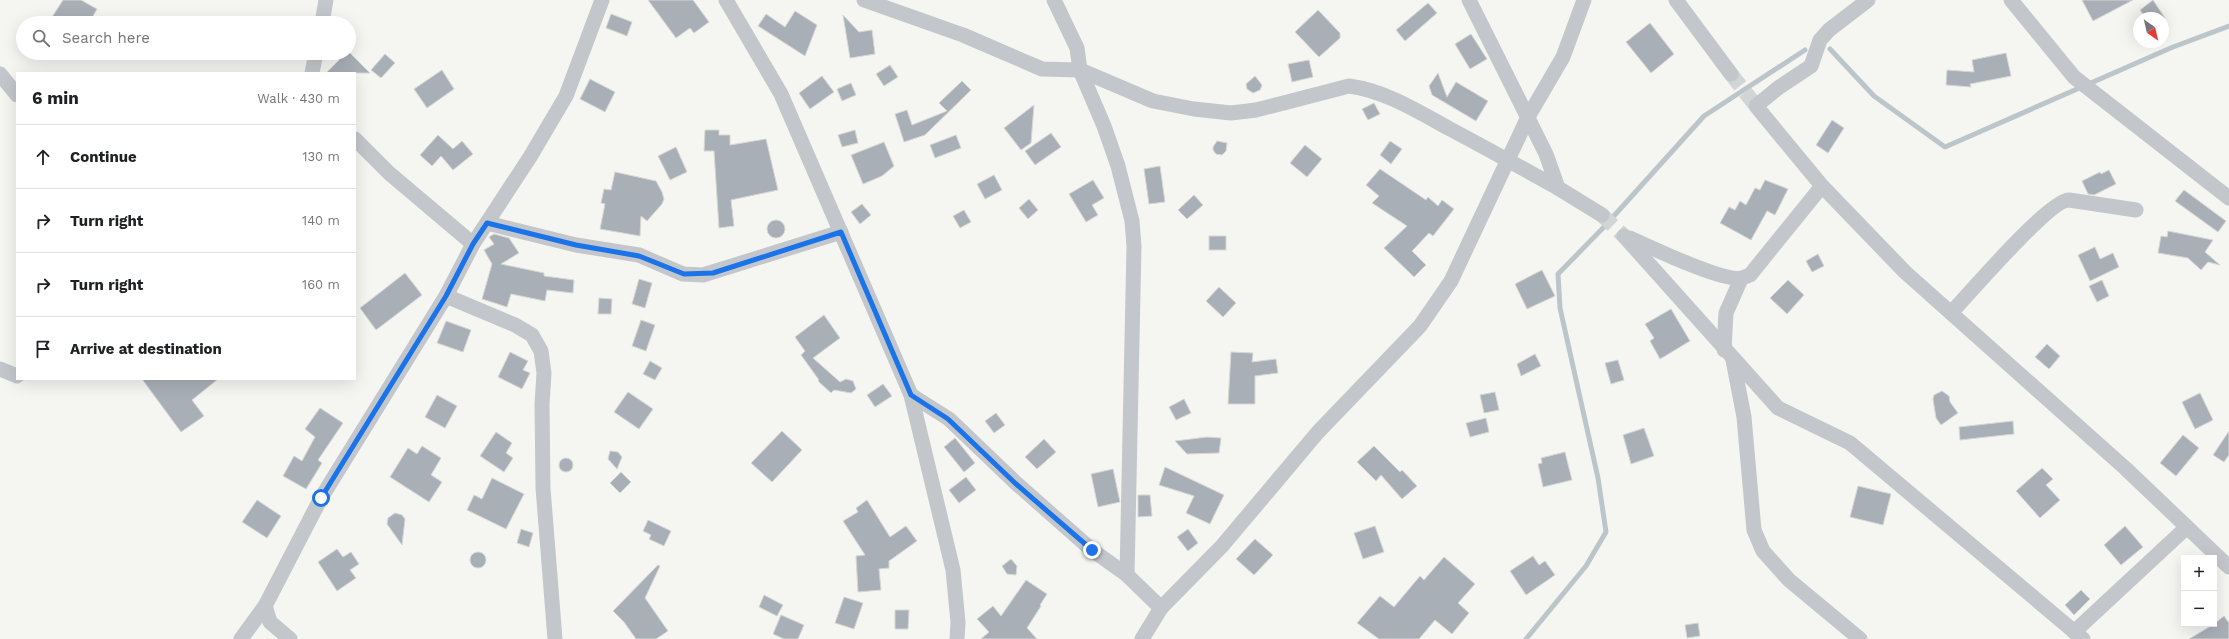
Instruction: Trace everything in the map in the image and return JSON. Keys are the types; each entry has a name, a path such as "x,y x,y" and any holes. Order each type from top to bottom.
{"street":[{"path":"323,16 326,0"},
{"path":"241,639 265,606 321,498 446,296 473,244 566,96 602,0"},
{"path":"726,0 781,94 911,395 953,570 958,614 957,639"},
{"path":"864,0 963,35 1042,69 1080,70 1153,101 1231,113 1256,110 1350,86 1364,88 1399,102 1558,188 1602,215"},
{"path":"1054,0 1077,48 1080,70 1104,126 1118,166 1132,221 1134,246 1127,575"},
{"path":"1469,0 1546,154 1558,188"},
{"path":"1146,637 1161,608 1222,546 1318,432 1420,326 1435,306 1452,281 1528,117 1563,56 1584,0"},
{"path":"1676,0 1731,74"},
{"path":"1868,0 1829,30 1820,40 1811,66 1778,88 1756,106 1822,186 1905,272 2125,468 2229,567"},
{"path":"2011,0 2074,77 2229,198"},
{"path":"312,72 315,60"},
{"path":"0,74 16,94"},
{"path":"356,140 390,173 473,244"},
{"path":"1822,186 1750,275 1741,279 1731,278 1682,261 1624,236 1728,355 1778,408 1850,443 2079,635 2187,527"},
{"path":"1951,313 2039,220 2060,202 2069,200 2136,210"},
{"path":"487,223 576,245 639,256 684,274 713,273 841,232"},
{"path":"1741,279 1726,313 1728,355 1744,417 1754,530 1763,551 1789,580 1860,639"},
{"path":"446,296 515,325 532,335 542,351 544,373 542,404 543,488 555,639"},
{"path":"0,369 16,376"},
{"path":"911,395 948,419 1022,489 1092,550 1127,575 1161,608"},
{"path":"265,606 270,622 290,639"}],"building":[{"path":"63,0 81,0 97,9 93,16 53,16"},
{"path":"648,0 693,0 709,22 694,33 690,28 676,38"},
{"path":"2082,0 2133,0 2093,21"},
{"path":"2153,0 2161,12 2142,12 2140,10"},
{"path":"1428,3 1437,13 1405,41 1396,30"},
{"path":"1318,10 1340,33 1340,38 1319,57 1295,32"},
{"path":"795,11 817,25 805,56 758,26 766,14 785,27"},
{"path":"611,14 632,22 627,36 606,28"},
{"path":"843,15 859,32 872,30 875,54 850,58"},
{"path":"1650,23 1674,54 1651,73 1626,42"},
{"path":"1471,34 1487,59 1470,69 1455,44"},
{"path":"2006,53 2011,76 1970,84 1971,87 1946,85 1947,70 1974,72 1972,60"},
{"path":"385,54 395,63 381,78 371,70"},
{"path":"356,59 370,73 356,72 327,72 339,60"},
{"path":"1309,60 1313,77 1292,82 1288,64"},
{"path":"890,65 898,77 884,86 876,74"},
{"path":"442,70 454,89 427,108 414,89"},
{"path":"1438,73 1447,97 1456,82 1488,101 1476,121 1432,95 1429,86"},
{"path":"822,76 834,92 810,109 799,93"},
{"path":"1255,76 1262,85 1260,90 1253,93 1247,89 1246,84"},
{"path":"590,79 615,92 605,112 580,99"},
{"path":"962,81 971,90 925,135 904,142 895,114 907,110 912,125 947,111 939,103"},
{"path":"851,83 856,95 842,101 837,89"},
{"path":"1374,103 1380,114 1368,120 1362,109"},
{"path":"1034,105 1031,143 1021,150 1004,128"},
{"path":"1832,120 1844,128 1828,153 1816,145"},
{"path":"705,130 719,130 719,135 730,135 730,145 766,139 778,190 731,200 734,226 719,228 714,151 704,151"},
{"path":"855,130 858,143 842,147 838,135"},
{"path":"1051,133 1061,147 1035,165 1025,151"},
{"path":"438,135 453,149 462,141 473,154 453,170 441,156 432,166 420,155"},
{"path":"956,135 961,148 935,158 930,145"},
{"path":"1217,141 1227,143 1226,151 1222,155 1216,154 1213,150 1213,147"},
{"path":"1390,141 1402,149 1391,164 1380,155"},
{"path":"884,142 894,166 882,176 863,184 851,155"},
{"path":"1305,145 1322,159 1307,177 1290,163"},
{"path":"676,147 687,172 670,180 658,156"},
{"path":"1160,166 1165,202 1149,204 1144,169"},
{"path":"1380,169 1426,200 1428,197 1438,206 1442,200 1454,209 1433,236 1429,233 1412,251 1426,265 1414,277 1384,248 1407,226 1372,203 1379,196 1366,185"},
{"path":"2109,170 2116,184 2094,195 2088,194 2082,181 2100,172 2101,174"},
{"path":"615,172 656,181 662,192 664,199 662,204 647,221 641,216 640,236 600,229 605,204 601,203 604,189 611,190"},
{"path":"994,175 1002,190 985,199 977,184"},
{"path":"1093,180 1104,198 1092,205 1098,215 1086,222 1069,194"},
{"path":"1765,180 1788,189 1775,215 1767,211 1751,240 1720,223 1729,207 1735,210 1740,201 1746,205 1755,188 1760,190"},
{"path":"2184,190 2226,221 2218,232 2175,201"},
{"path":"1194,195 1203,205 1187,219 1178,210"},
{"path":"1029,199 1038,210 1028,219 1019,208"},
{"path":"862,204 871,215 860,224 851,212"},
{"path":"964,210 971,222 960,228 953,216"},
{"path":"776,220 782,223 785,229 782,235 776,238 770,235 767,229 770,223"},
{"path":"2168,231 2213,240 2205,252 2220,265 2208,262 2201,270 2188,258 2158,253 2161,236 2167,237"},
{"path":"494,234 509,238 519,253 501,264 544,273 544,276 574,280 573,293 547,290 545,301 511,294 507,307 482,299 492,264 484,250 494,244 489,237"},
{"path":"1209,236 1226,236 1226,250 1209,250"},
{"path":"2095,247 2100,259 2113,253 2119,267 2090,281 2078,255"},
{"path":"1818,254 1824,266 1812,272 1806,261"},
{"path":"1542,270 1555,296 1527,309 1515,284"},
{"path":"405,273 422,295 376,330 360,308"},
{"path":"639,279 652,283 645,308 632,304"},
{"path":"1788,280 1804,295 1787,314 1770,298"},
{"path":"2102,280 2109,296 2097,302 2089,286"},
{"path":"1219,287 1236,303 1223,317 1206,301"},
{"path":"599,298 612,299 611,314 598,314"},
{"path":"1671,309 1690,341 1660,359 1650,341 1654,338 1645,324"},
{"path":"824,315 840,338 813,358 840,382 846,379 853,381 856,389 851,393 834,390 831,393 818,381 819,380 801,355 805,351 795,337"},
{"path":"641,320 655,325 646,351 632,346"},
{"path":"446,321 471,330 463,352 437,343"},
{"path":"2047,344 2060,356 2049,369 2035,357"},
{"path":"510,352 528,361 523,370 530,373 522,389 498,377"},
{"path":"1231,352 1253,353 1252,362 1276,359 1278,373 1255,376 1255,404 1228,404"},
{"path":"1535,354 1541,366 1521,376 1517,364"},
{"path":"1618,360 1624,380 1611,384 1605,363"},
{"path":"650,361 662,368 655,380 643,374"},
{"path":"143,380 217,380 192,400 204,416 181,432"},
{"path":"883,384 892,396 875,407 867,395"},
{"path":"1942,391 1949,396 1950,402 1958,413 1941,425 1936,418 1933,399 1934,395"},
{"path":"628,392 653,409 639,429 614,412"},
{"path":"1495,392 1499,410 1484,413 1480,395"},
{"path":"2200,393 2213,420 2195,429 2182,402"},
{"path":"437,395 457,406 445,428 425,417"},
{"path":"1184,399 1191,413 1176,420 1169,407"},
{"path":"320,408 343,423 318,460 322,463 306,489 283,476 294,456 302,461 315,437 305,429"},
{"path":"996,413 1005,425 994,433 985,421"},
{"path":"1486,418 1489,432 1470,437 1466,423"},
{"path":"2013,421 2014,434 1960,440 1959,427"},
{"path":"1644,428 1654,456 1631,464 1623,435"},
{"path":"782,431 802,450 772,482 751,463"},
{"path":"2229,431 2229,455 2224,462 2213,455"},
{"path":"496,432 512,443 506,453 513,458 504,472 480,456"},
{"path":"2183,435 2199,448 2176,476 2160,463"},
{"path":"1207,437 1221,438 1219,453 1187,454 1175,441"},
{"path":"955,438 975,463 964,472 944,447"},
{"path":"1044,439 1056,452 1037,469 1025,457"},
{"path":"422,446 441,458 431,475 442,482 429,502 390,477 408,448 417,454"},
{"path":"1374,446 1400,472 1402,470 1417,486 1402,499 1381,475 1376,481 1357,462"},
{"path":"610,451 618,452 622,457 617,469 608,459"},
{"path":"1565,452 1572,480 1543,487 1538,464 1542,463 1541,458"},
{"path":"563,458 569,458 573,462 573,468 569,472 563,472 559,468 559,462"},
{"path":"1165,467 1224,495 1210,524 1186,513 1194,496 1159,485"},
{"path":"2042,468 2053,479 2046,485 2060,500 2040,518 2016,491"},
{"path":"1113,469 1120,502 1098,507 1091,474"},
{"path":"621,472 631,482 620,493 610,483"},
{"path":"966,477 976,490 959,503 949,490"},
{"path":"492,478 524,494 506,529 467,510 474,495 482,499"},
{"path":"1858,486 1891,494 1883,525 1850,517"},
{"path":"1138,495 1150,495 1152,516 1138,517"},
{"path":"257,500 281,516 267,538 242,522"},
{"path":"867,500 890,537 906,526 917,541 889,561 889,568 879,569 881,590 858,592 856,556 865,555 843,521 858,512 856,508"},
{"path":"395,513 402,515 405,519 402,545 387,524 388,518"},
{"path":"648,520 671,531 664,546 649,539 651,535 643,531"},
{"path":"1375,526 1384,552 1363,559 1354,533"},
{"path":"2125,526 2143,547 2121,565 2104,545"},
{"path":"521,529 533,533 529,547 517,543"},
{"path":"1188,529 1198,543 1188,551 1177,537"},
{"path":"1255,539 1273,555 1254,575 1236,559"},
{"path":"337,549 343,557 351,552 359,564 350,570 356,578 337,591 318,562"},
{"path":"478,552 485,557 486,560 481,567 478,568 471,563 470,560 475,553"},
{"path":"1533,556 1539,565 1545,561 1555,575 1526,595 1510,571"},
{"path":"1444,557 1475,584 1458,603 1469,613 1452,634 1435,620 1419,639 1379,639 1357,623 1380,596 1394,607 1420,576 1424,580"},
{"path":"1011,559 1017,566 1016,575 1007,574 1002,566"},
{"path":"658,565 660,566 645,598 668,631 656,639 636,639 624,622 613,611"},
{"path":"1026,580 1047,594 1027,628 1037,639 981,639 989,632 977,619 993,606 1001,616"},
{"path":"2081,590 2090,599 2074,615 2065,605"},
{"path":"764,595 783,605 777,616 759,607"},
{"path":"844,597 863,603 854,629 835,623"},
{"path":"895,610 909,610 908,629 895,629"},
{"path":"781,615 804,625 798,639 784,639 773,634"},
{"path":"2224,616 2229,623 2229,639 2189,639 2209,627 2217,627 2217,622"},
{"path":"1698,623 1700,636 1687,638 1685,625"}],"waterway":[{"path":"1830,49 1874,96 1945,147 2173,47 2229,26"},
{"path":"1526,639 1586,566 1606,532 1598,478 1560,308 1558,274 1603,228 1704,116 1805,50"}],"tunnel":[{"path":"1731,74 1756,106"},
{"path":"1602,215 1624,236"}],"route":[{"path":"321,498 446,296 473,244 487,223 576,245 639,256 684,274 703,275 841,232 911,395 948,419 1016,484 1092,550"}]}
